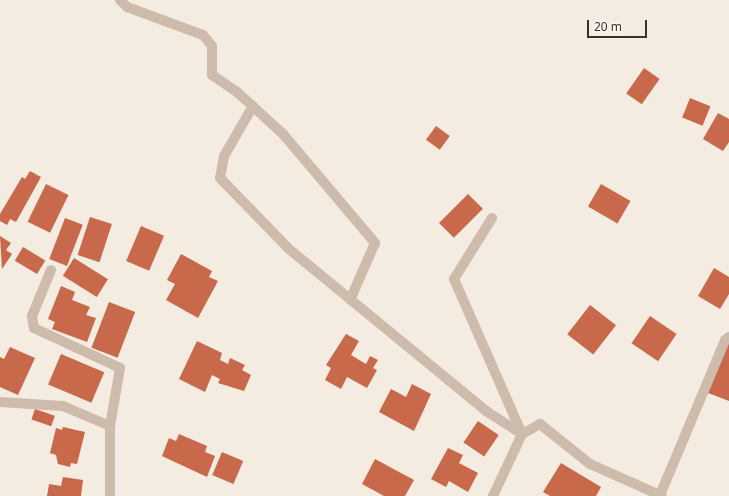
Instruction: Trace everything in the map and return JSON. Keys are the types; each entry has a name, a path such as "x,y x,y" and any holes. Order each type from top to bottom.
{"street":[{"path":"120,0 127,7 203,35 212,46 212,75 253,106 283,134 375,244 350,300"},
{"path":"253,106 224,156 220,178 289,249 486,411 522,434"},
{"path":"492,218 454,279 522,434"},
{"path":"50,270 32,316 34,328 120,368 110,426 110,496"},
{"path":"493,496 522,434 540,424 590,464 661,496 725,340 729,337"},
{"path":"0,402 63,406 110,426"}],"building":[{"path":"644,68 660,79 642,104 626,93"},
{"path":"690,98 710,106 703,126 682,117"},
{"path":"718,113 729,119 729,142 723,151 703,139"},
{"path":"436,126 450,136 440,150 426,140"},
{"path":"30,171 41,177 16,222 10,219 7,225 0,221 0,214 22,177 25,179"},
{"path":"46,184 68,195 50,233 28,222"},
{"path":"601,184 630,201 617,224 588,207"},
{"path":"468,194 483,209 454,238 439,223"},
{"path":"90,217 112,224 100,262 78,255"},
{"path":"65,218 83,225 67,266 49,259"},
{"path":"141,226 164,236 149,271 126,261"},
{"path":"0,236 11,243 6,250 12,254 2,269"},
{"path":"23,247 45,260 37,274 15,261"},
{"path":"181,254 212,271 209,277 218,281 198,318 166,300 175,284 167,280"},
{"path":"74,258 108,279 97,297 63,276"},
{"path":"714,268 729,277 729,294 720,309 698,296"},
{"path":"61,286 75,292 72,300 90,307 86,315 96,318 87,342 52,329 55,322 48,319"},
{"path":"109,302 135,312 118,358 91,348"},
{"path":"590,305 616,325 593,354 567,334"},
{"path":"650,316 677,334 658,361 632,343"},
{"path":"346,334 359,341 351,355 366,364 370,356 378,360 373,368 377,370 367,388 347,377 341,389 325,380 331,368 326,365"},
{"path":"197,341 222,353 220,360 228,364 230,358 245,365 242,370 251,375 244,391 218,383 220,379 212,375 205,392 179,379"},
{"path":"729,341 729,401 708,393"},
{"path":"10,347 35,358 18,395 0,387 0,357 4,359"},
{"path":"61,354 104,372 91,403 48,384"},
{"path":"412,384 431,394 414,431 379,412 391,389 406,397"},
{"path":"35,409 55,416 51,426 31,419"},
{"path":"478,421 499,435 484,457 463,443"},
{"path":"63,427 85,432 77,464 71,463 70,467 58,464 56,455 50,453 56,428 62,430"},
{"path":"179,434 207,446 205,452 215,456 207,477 162,456 169,438 176,441"},
{"path":"448,448 463,455 459,463 478,473 468,492 449,481 446,487 431,479"},
{"path":"222,452 243,461 233,484 212,475"},
{"path":"375,459 414,480 405,496 384,496 362,484"},
{"path":"561,463 601,487 596,496 550,496 543,492"},
{"path":"63,477 83,480 81,496 47,496 49,484 61,486"}]}
